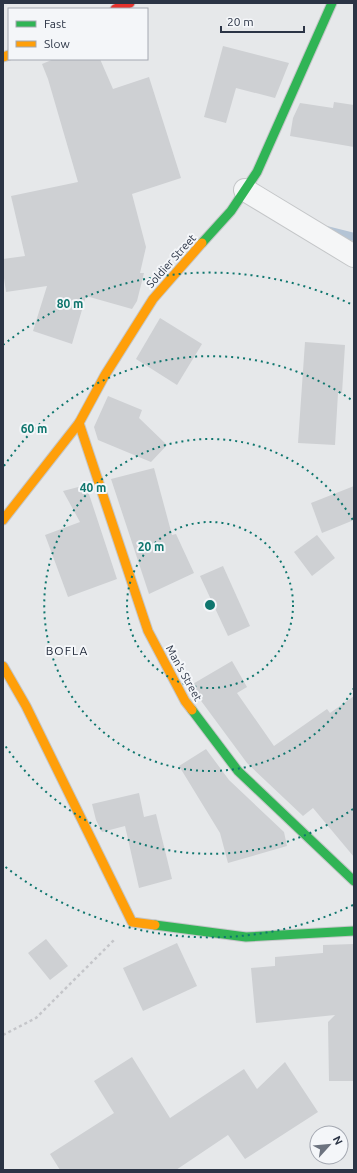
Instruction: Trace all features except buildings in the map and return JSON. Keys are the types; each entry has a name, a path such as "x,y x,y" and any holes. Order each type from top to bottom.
{"street":[{"path":"118,8 130,3"},
{"name":"Soldier Street","path":"3,520 79,423 105,375 153,299 231,211 257,172 332,3"},
{"path":"245,190 354,256"},
{"name":"Man's Street","path":"79,423 148,631 185,702 238,771 354,881"},
{"path":"3,666 26,706 132,922 246,937 354,932"}],"path":[{"path":"3,1035 36,1018 132,922"}],"waterway":[{"path":"326,230 354,237"}],"traffic: fast":[{"path":"202,243 231,211 257,172 332,3"},
{"path":"192,710 238,771 354,881"},
{"path":"155,925 246,937 354,931"}],"traffic: slow":[{"path":"3,57 8,55"},
{"path":"3,520 79,423 105,375 153,299 202,243"},
{"path":"79,423 148,631 185,701 192,710"},
{"path":"3,666 26,706 132,922 155,925"}],"traffic: jam":[{"path":"118,8 130,3"}],"district":[{"name":"BOFLA","path":"67,651"}]}
